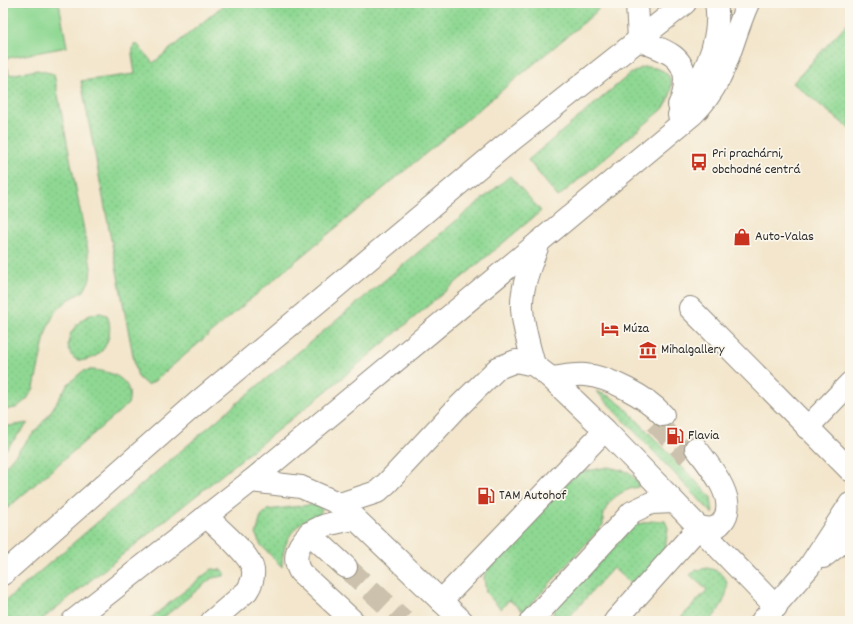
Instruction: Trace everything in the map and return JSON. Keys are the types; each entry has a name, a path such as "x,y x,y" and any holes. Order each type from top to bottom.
{"street":[{"path":"637,3 639,40"},
{"path":"3,574 193,407 503,147 685,3"},
{"path":"664,137 695,92 708,61 716,29 716,3"},
{"path":"78,618 251,481 693,114 712,92 727,64 748,3"},
{"path":"639,40 674,56 682,63 684,68 685,84 682,100 664,137"},
{"path":"534,365 525,331 522,306 528,274 540,241"},
{"path":"690,308 850,470"},
{"path":"340,504 377,492 388,483 455,410 498,368 516,361 534,365 551,378 605,430 699,527 769,614 810,567 850,504"},
{"path":"551,378 584,375 593,376 646,399 654,404 659,418"},
{"path":"807,428 850,383"},
{"path":"440,601 605,430"},
{"path":"692,452 720,482 728,508 726,516 718,526 710,529 699,527"},
{"path":"251,481 301,487 340,504 462,621"},
{"path":"531,621 632,512 651,503 674,502"},
{"path":"206,516 248,559 253,571 251,585 247,591 212,621"},
{"path":"353,621 298,568 296,564 298,548 309,533 323,525 355,519"},
{"path":"615,621 699,527"},
{"path":"309,533 346,568"},
{"path":"810,567 850,536"},
{"path":"3,560 41,540"}],"green space":[{"path":"3,3 59,3 67,47 3,59"},
{"path":"226,3 601,3 597,11 588,19 292,264 152,383 147,385 138,377 135,366 81,81 135,74 132,54 134,45 137,44 153,63"},
{"path":"850,20 850,129 793,83"},
{"path":"643,67 661,70 667,74 670,79 671,93 663,109 558,197 528,160 630,74"},
{"path":"8,68 9,75 37,70 54,74 91,267 90,279 84,291 68,300 55,312 46,331 34,388 27,399 16,408 3,410 3,69"},
{"path":"510,176 541,211 330,388 40,621 3,621 3,603 237,403"},
{"path":"100,313 107,315 110,328 104,347 95,356 89,359 82,360 73,357 68,347 68,341 73,330 81,320 88,316"},
{"path":"90,370 107,372 119,377 127,386 129,391 128,404 3,512 3,469 48,416 68,384 83,371"},
{"path":"596,391 611,397 624,407 711,497 713,514"},
{"path":"28,423 3,453 3,427"},
{"path":"608,467 629,472 638,482 638,487 618,495 608,504 603,517 603,525 524,612 509,600 501,609 486,593 484,577 486,571 577,473"},
{"path":"309,505 319,506 322,509 320,514 304,521 292,533 287,540 284,549 282,567 260,544 256,535 261,516 267,510"},
{"path":"652,521 665,521 668,528 665,549 634,587 613,568 570,616 576,621 551,621 555,609 634,525"},
{"path":"707,568 718,571 724,576 727,583 725,598 721,606 710,621 678,621 707,590 690,575 696,570"},
{"path":"212,569 222,570 225,573 224,576 212,578 159,621 147,621"}],"tunnel":[{"path":"655,422 688,456"},
{"path":"346,567 404,621"}],"place":[{"name":"Pri prachárni, obchodné centrá","path":"699,162"},
{"name":"Auto-Valas","path":"742,237"},
{"name":"Múza","path":"610,329"},
{"name":"Mihalgallery","path":"648,350"},
{"name":"Flavia","path":"675,436"},
{"name":"TAM Autohof","path":"486,496"}]}
